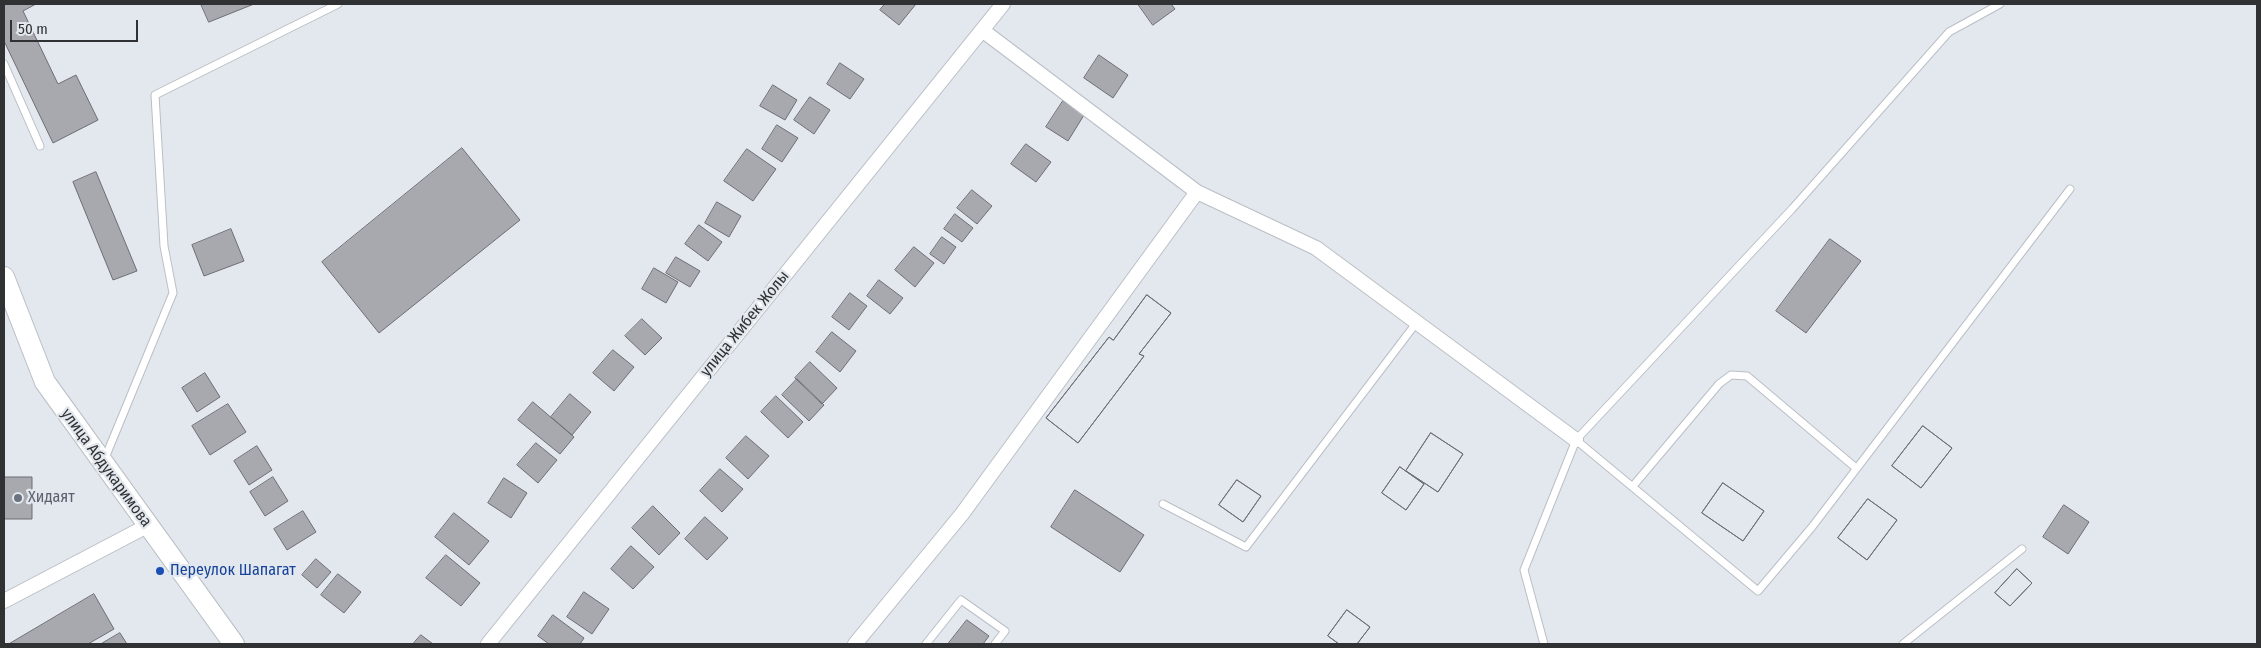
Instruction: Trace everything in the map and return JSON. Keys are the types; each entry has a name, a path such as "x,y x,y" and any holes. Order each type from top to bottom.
{"main road":[{"name":"улица Абдукаримова","path":"4,278 45,382 147,526 234,644"}],"street":[{"name":"улица Жибек Жолы","path":"488,644 1003,4"},
{"path":"982,30 1197,192 1316,248 1576,440"},
{"path":"855,644 962,514 1197,192"},
{"path":"4,601 147,526"}],"lane":[{"path":"103,463 173,293 164,246 155,95 338,4"},
{"path":"1544,644 1524,570 1576,440 1792,209 1949,32 2000,4"},
{"path":"4,64 40,146"},
{"path":"1576,440 1758,591 1812,527 2070,188"},
{"path":"1163,504 1246,547 1417,321"},
{"path":"1633,486 1719,384 1731,375 1747,376 1856,468"},
{"path":"1903,644 2022,549"},
{"path":"926,644 961,600 1005,631 995,644"}],"building":[{"path":"4,4 36,4 23,11 58,84 76,75 98,120 53,143 4,41"},
{"path":"201,4 254,4 209,22"},
{"path":"885,4 916,4 899,25 880,10"},
{"path":"1138,4 1171,4 1175,9 1153,25"},
{"path":"1099,55 1128,75 1113,98 1084,78"},
{"path":"840,63 864,79 850,99 827,84"},
{"path":"773,85 797,100 785,120 760,106"},
{"path":"810,97 830,110 814,134 794,120"},
{"path":"1063,101 1084,115 1068,141 1046,127"},
{"path":"777,125 798,138 782,162 762,149"},
{"path":"1026,144 1051,162 1036,182 1011,164"},
{"path":"462,148 520,220 379,333 322,262"},
{"path":"747,149 776,169 753,201 724,181"},
{"path":"96,172 137,271 113,280 73,182"},
{"path":"972,190 992,206 977,224 957,208"},
{"path":"717,202 741,216 729,237 705,223"},
{"path":"955,214 973,228 962,242 944,229"},
{"path":"699,225 722,242 708,261 685,244"},
{"path":"231,229 244,261 204,276 192,245"},
{"path":"942,237 956,247 944,264 930,254"},
{"path":"1830,239 1861,261 1806,333 1776,311"},
{"path":"914,247 934,263 915,287 895,270"},
{"path":"676,257 700,271 690,287 666,273"},
{"path":"654,268 678,282 666,303 642,289"},
{"path":"879,280 903,298 890,314 867,296"},
{"path":"850,293 867,306 849,330 832,317"},
{"path":"1147,295 1171,313 1139,354 1144,356 1078,443 1046,418 1109,337 1113,340"},
{"path":"1147,295 1171,313 1139,354 1144,356 1078,443 1046,418 1109,337 1113,340"},
{"path":"642,319 662,338 645,355 625,336"},
{"path":"832,332 856,351 840,372 816,352"},
{"path":"613,350 634,367 614,391 593,373"},
{"path":"810,362 837,388 822,404 795,378"},
{"path":"205,373 220,397 197,412 182,388"},
{"path":"797,379 824,405 809,421 782,395"},
{"path":"570,394 591,412 572,435 551,417"},
{"path":"776,396 803,422 788,438 761,412"},
{"path":"533,402 574,437 560,454 518,420"},
{"path":"228,404 246,432 210,455 192,426"},
{"path":"1923,426 1952,448 1921,488 1892,466"},
{"path":"1923,426 1952,448 1921,488 1892,466"},
{"path":"1431,433 1463,454 1438,492 1406,471"},
{"path":"1431,433 1463,454 1438,492 1406,471"},
{"path":"746,436 769,456 748,479 726,458"},
{"path":"536,443 557,460 538,483 517,465"},
{"path":"257,446 272,470 249,485 234,461"},
{"path":"1400,467 1424,484 1406,510 1382,493"},
{"path":"1400,467 1424,484 1406,510 1382,493"},
{"path":"720,469 743,489 722,512 700,491"},
{"name":"Хидаят","path":"4,477 32,477 32,519 4,519"},
{"path":"273,477 288,501 265,516 250,492"},
{"path":"504,478 527,493 511,518 488,503"},
{"path":"1237,480 1261,496 1243,522 1219,505"},
{"path":"1237,480 1261,496 1243,522 1219,505"},
{"path":"1723,483 1764,511 1743,541 1702,513"},
{"path":"1723,483 1764,511 1743,541 1702,513"},
{"path":"1075,490 1144,535 1120,572 1051,527"},
{"path":"1868,499 1897,520 1867,560 1838,538"},
{"path":"1868,499 1897,520 1867,560 1838,538"},
{"path":"2064,505 2089,522 2068,554 2043,537"},
{"path":"653,506 680,533 659,555 632,528"},
{"path":"303,511 316,532 287,550 274,529"},
{"path":"454,513 489,541 469,565 435,537"},
{"path":"705,517 728,538 707,560 685,539"},
{"path":"631,546 654,567 633,589 611,569"},
{"path":"446,555 480,583 461,606 426,578"},
{"path":"316,559 331,572 317,588 302,575"},
{"path":"2017,569 2032,583 2010,606 1995,593"},
{"path":"2017,569 2032,583 2010,606 1995,593"},
{"path":"338,574 361,592 344,613 321,595"},
{"path":"584,592 609,609 592,634 567,617"},
{"path":"94,594 114,629 88,644 9,644"},
{"path":"1347,610 1370,627 1357,644 1339,644 1328,636"},
{"path":"1347,610 1370,627 1357,644 1339,644 1328,636"},
{"path":"553,615 584,638 580,644 549,644 538,636"},
{"path":"967,620 989,636 983,644 948,644"},
{"path":"120,633 127,644 101,644"},
{"path":"421,635 433,644 413,644"}],"place":[{"name":"Хидаят","path":"18,498"},
{"name":"Переулок Шапагат","path":"160,571"}]}
